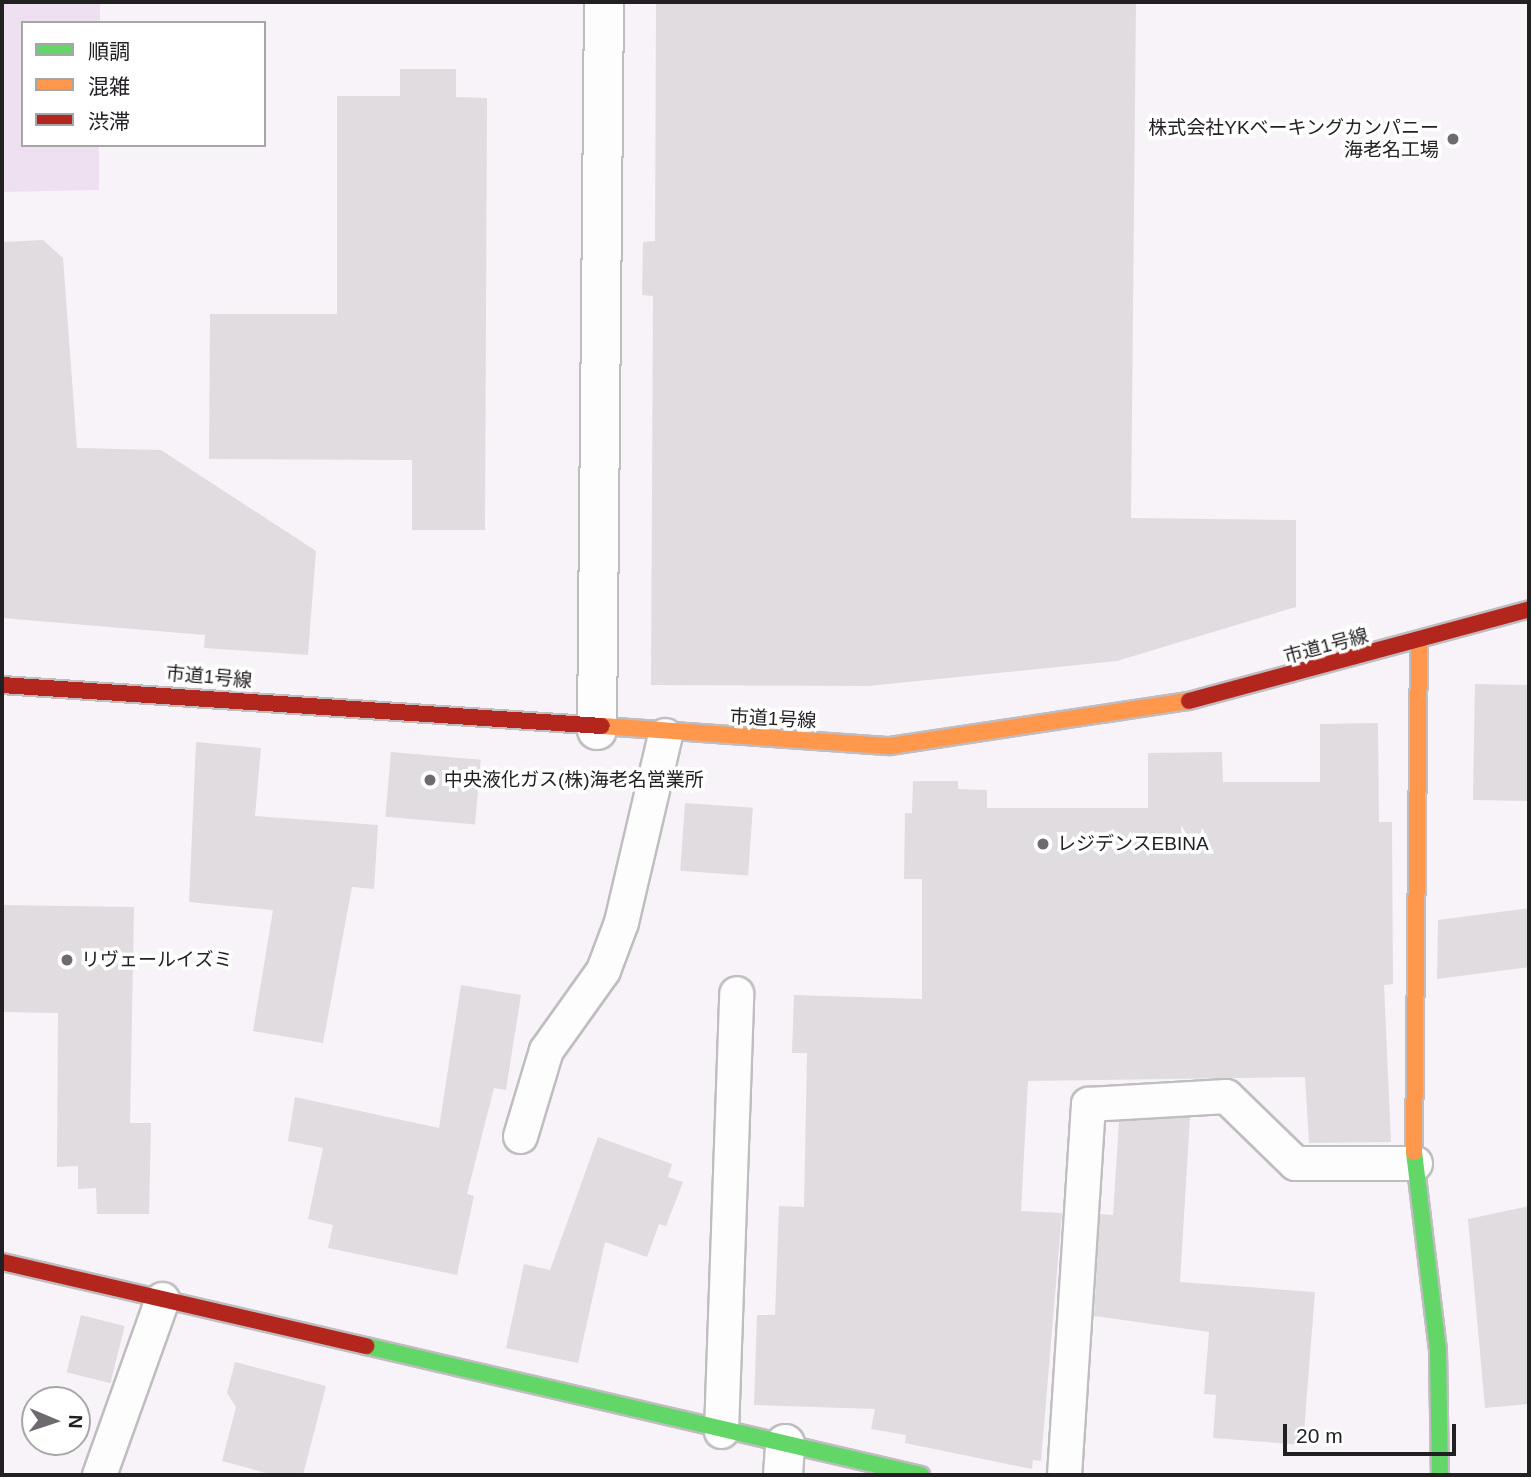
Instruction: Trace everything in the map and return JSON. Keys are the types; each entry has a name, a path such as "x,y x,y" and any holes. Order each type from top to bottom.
{"street":[{"path":"597,730 604,2"},
{"name":"市道1号線","path":"2,685 665,735 890,746 1046,727 1259,686 1529,610"},
{"path":"1419,643 1415,1163 1438,1351 1440,1475"},
{"path":"2,1262 721,1431 784,1460 921,1475"}],"lane":[{"path":"520,1136 545,1050 603,970 621,922 665,735"},
{"path":"721,1431 736,993"},
{"path":"1064,1475 1088,1104 1226,1096 1295,1163 1415,1163"},
{"path":"100,1475 162,1298"}],"shaded area":[{"path":"2,2 100,2 100,21 21,21 21,147 99,147 99,190 2,192"}],"building":[{"path":"656,2 1136,2 1131,518 1296,520 1296,607 1117,661 868,686 651,685 653,296 642,295 643,242 655,241"},
{"path":"400,69 456,69 456,97 487,98 485,530 412,530 412,460 209,459 210,314 337,314 337,96 400,96"},
{"path":"43,240 63,258 77,448 161,450 316,551 308,655 204,648 205,635 2,618 2,242"},
{"path":"1475,684 1529,685 1527,801 1473,800"},
{"path":"1378,723 1379,822 1392,822 1393,984 1384,985 1391,1142 1309,1143 1305,1077 1028,1081 1021,1211 1062,1213 1041,1461 1033,1460 1032,1469 905,1443 906,1435 871,1429 875,1409 754,1405 757,1315 775,1315 779,1206 804,1207 807,1053 792,1053 794,995 922,999 922,879 904,879 905,813 912,813 913,781 958,781 958,789 987,790 987,808 1148,808 1148,753 1222,752 1223,782 1320,782 1320,724"},
{"path":"196,742 261,748 255,816 378,825 374,889 352,887 323,1043 253,1031 273,910 189,902"},
{"path":"391,752 481,760 475,825 385,817"},
{"path":"685,803 753,808 748,876 680,871"},
{"path":"2,905 134,907 130,1123 151,1123 149,1214 97,1214 96,1188 78,1189 78,1166 57,1167 58,1013 2,1012"},
{"path":"1529,908 1529,967 1437,979 1438,920"},
{"path":"461,985 521,995 506,1090 494,1088 467,1194 474,1196 457,1275 328,1248 333,1225 308,1219 323,1148 288,1141 295,1097 439,1128"},
{"path":"1190,1117 1180,1282 1315,1292 1303,1445 1213,1438 1216,1395 1204,1394 1209,1332 1094,1316 1100,1214 1113,1215 1119,1121"},
{"path":"598,1137 672,1164 668,1177 683,1182 666,1226 659,1224 647,1257 605,1242 578,1363 506,1348 524,1264 550,1270"},
{"path":"1529,1206 1529,1404 1485,1408 1468,1219"},
{"path":"81,1315 125,1326 110,1383 67,1372"},
{"path":"235,1362 326,1386 303,1475 273,1475 222,1461 236,1407 227,1393"}],"traffic: fast":[{"path":"1414,1152 1438,1351 1440,1475"},
{"path":"366,1346 921,1475"}],"traffic: slow":[{"path":"1414,1152 1419,643"},
{"path":"602,726 890,746 1189,701"}],"traffic: jam":[{"path":"1189,701 1529,609"},
{"path":"2,685 602,726"},
{"path":"2,1262 366,1346"}],"place":[{"name":"株式会社YKベーキングカンパニー 海老名工場","path":"1453,139"},
{"name":"中央液化ガス(株)海老名営業所","path":"430,780"},
{"name":"レジデンスEBINA","path":"1043,844"},
{"name":"リヴェールイズミ","path":"67,960"}]}
